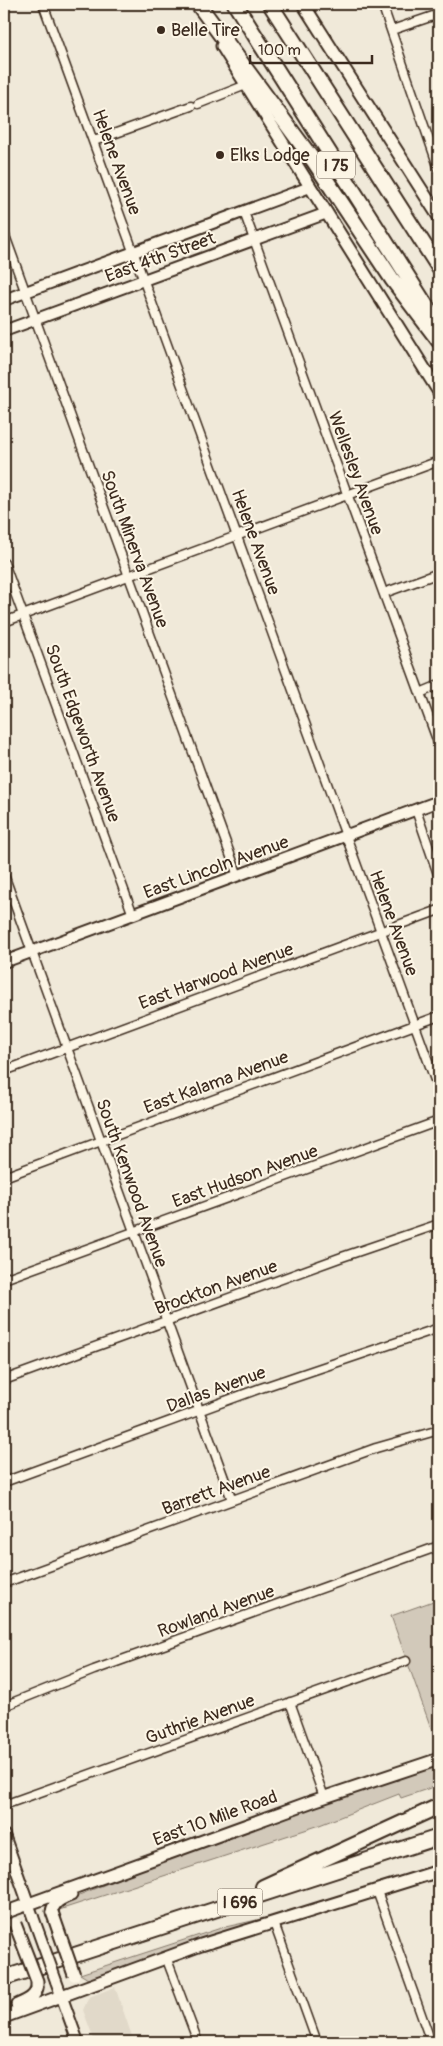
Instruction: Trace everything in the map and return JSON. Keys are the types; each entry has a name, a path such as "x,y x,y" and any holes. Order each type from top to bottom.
{"highway":[{"path":"197,4 313,160 392,279 439,341"},
{"name":"I 75","path":"235,4 439,326"},
{"name":"I 75","path":"270,4 439,268"},
{"path":"205,1914 439,1806"},
{"name":"I 696","path":"4,1978 439,1837"}],"main road":[{"path":"197,4 439,392"},
{"path":"303,4 439,217"},
{"name":"East 10 Mile Road","path":"4,1913 324,1797 439,1759"},
{"path":"93,1984 84,1984 74,1976 52,1912 54,1905 64,1898 85,1890 140,1863"},
{"path":"4,2017 166,1957 439,1871"},
{"path":"4,1917 15,1924 37,1981 36,1994 4,2010"}],"street":[{"name":"Helene Avenue","path":"43,4 439,1091"},
{"path":"382,4 439,169"},
{"path":"392,30 439,14"},
{"path":"94,141 246,85"},
{"name":"East 4th Street","path":"4,300 310,187"},
{"name":"Wellesley Avenue","path":"244,212 439,746"},
{"name":"East 4th Street","path":"4,331 327,213"},
{"name":"South Minerva Avenue","path":"4,233 238,876"},
{"path":"4,622 439,461"},
{"name":"South Edgeworth Avenue","path":"4,563 133,914"},
{"path":"384,594 439,573"},
{"path":"420,693 439,685"},
{"name":"East Lincoln Avenue","path":"4,962 439,802"},
{"path":"416,810 439,877"},
{"name":"South Kenwood Avenue","path":"4,875 232,1500"},
{"name":"East Harwood Avenue","path":"4,1071 439,910"},
{"name":"East Kalama Avenue","path":"4,1177 439,1016"},
{"name":"East Hudson Avenue","path":"4,1279 439,1121"},
{"name":"Brockton Avenue","path":"4,1380 439,1224"},
{"name":"Dallas Avenue","path":"4,1482 199,1411 439,1328"},
{"name":"Barrett Avenue","path":"4,1583 376,1448 439,1430"},
{"name":"Rowland Avenue","path":"4,1706 94,1670 439,1546"},
{"name":"Guthrie Avenue","path":"4,1806 406,1661"},
{"path":"290,1702 324,1797"},
{"path":"4,1835 78,2042"},
{"path":"377,1891 431,2042"},
{"path":"274,1923 316,2042"},
{"path":"166,1957 198,2042"}],"shaded area":[{"path":"439,1599 439,1705 436,1706 439,1716 439,1744 437,1745 391,1616"},
{"path":"439,1764 439,1785 401,1798 399,1794 317,1826 56,1911 62,1902 145,1868"},
{"path":"288,1913 224,1932 94,1979 88,1979 80,1974 221,1928"},
{"path":"115,1987 134,2042 95,2042 83,2010 89,1997"}],"place":[{"name":"Belle Tire","path":"161,30"},
{"name":"Elks Lodge","path":"220,155"}]}
